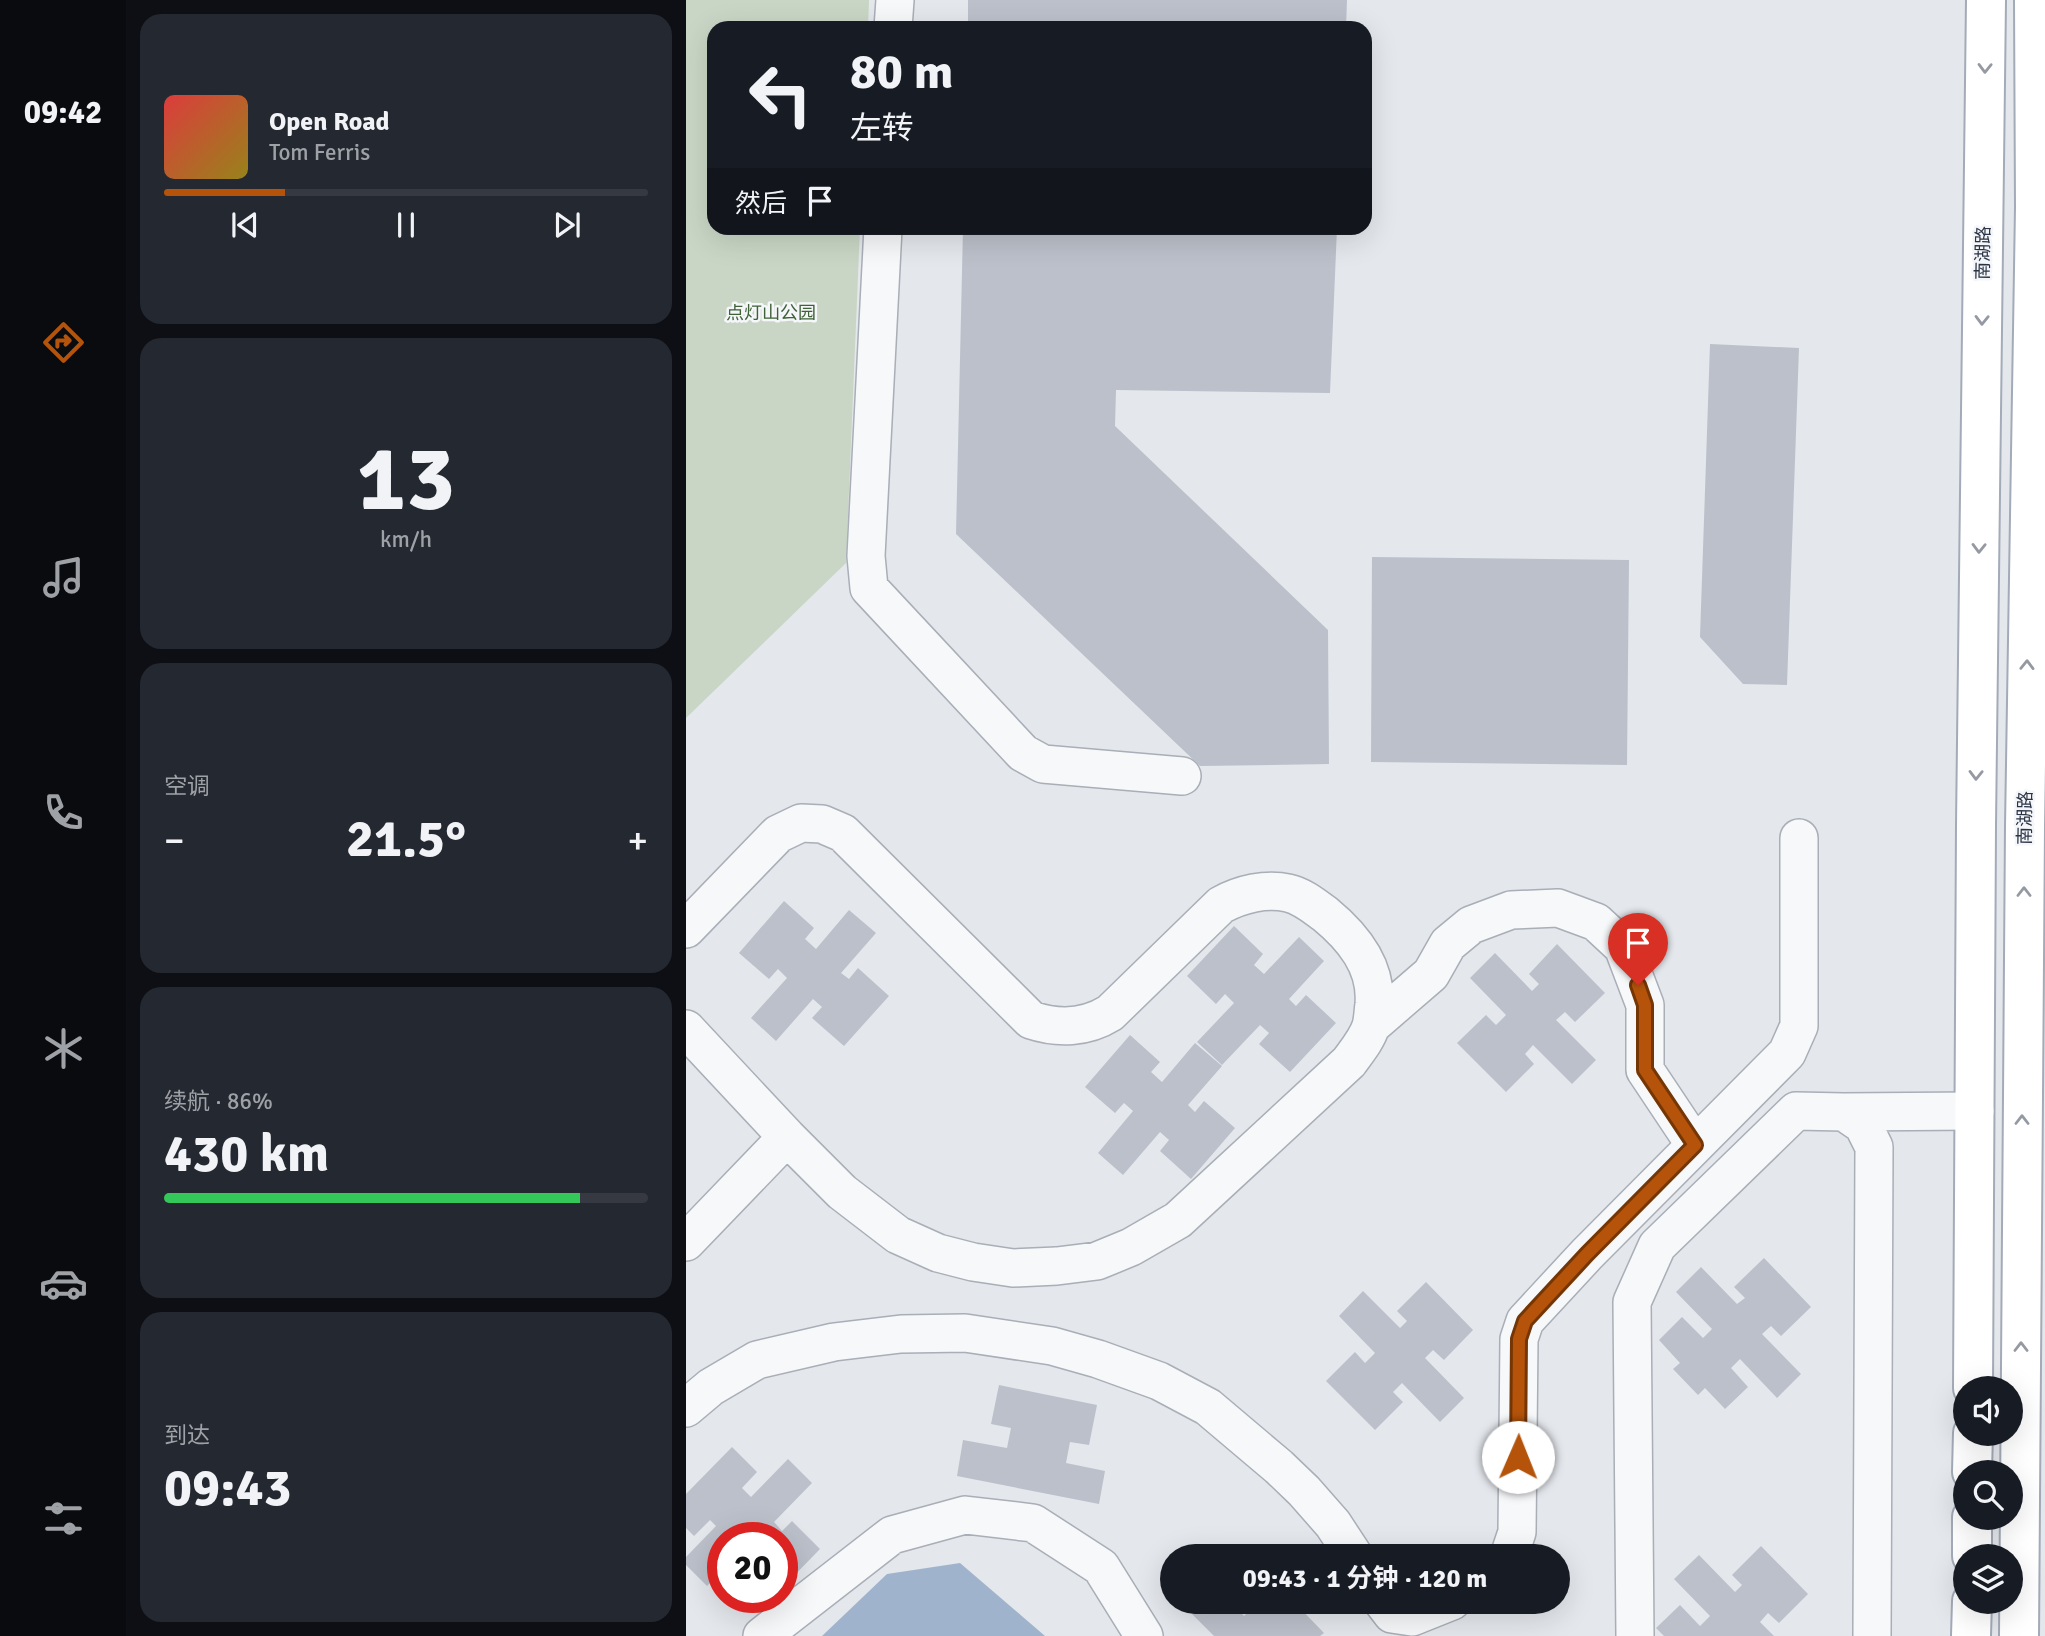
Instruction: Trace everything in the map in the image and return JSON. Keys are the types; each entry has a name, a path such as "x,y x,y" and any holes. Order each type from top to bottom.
{"main road":[{"name":"南湖路","path":"1973,1376 1976,769 1986,0"},
{"name":"南湖路","path":"2019,1636 2025,840 2035,207 2034,0"},
{"path":"1971,1636 1972,1614"}],"lane":[{"path":"894,21 895,0"},
{"path":"883,235 866,556 869,588 1023,753 1043,764 1182,776"},
{"path":"686,929 778,834 801,823 822,824 843,833 1031,1020 1046,1025 1086,1025 1110,1013 1222,905 1238,895 1262,892 1288,892 1309,902 1330,918 1365,958 1374,993 1372,1024 1349,1062 1178,1220 1131,1247 1097,1261 1057,1266 1013,1268 973,1262 938,1253 898,1235 842,1192 786,1137 686,1029"},
{"path":"1513,1544 1517,1531 1519,1339 1525,1321 1587,1254 1787,1053 1799,1026 1799,838"},
{"path":"1372,1024 1431,974 1448,944 1471,925 1511,910 1558,908 1596,922 1623,947 1645,1005 1645,1070 1695,1145"},
{"path":"1766,1075 1796,1111"},
{"path":"1636,1636 1632,1302 1657,1246 1796,1111 1975,1111"},
{"path":"1844,1112 1863,1125 1874,1147 1872,1636"},
{"path":"686,1242 786,1137"},
{"path":"686,1408 711,1387 757,1360 834,1342 901,1335 965,1333 1052,1346 1159,1381 1208,1407 1304,1491 1333,1524 1346,1544"},
{"path":"762,1636 892,1535 965,1515 1033,1523 1101,1567 1144,1636"}],"green space":[{"name":"点灯山公园","path":"686,0 869,0 868,21 707,21 707,235 860,235 846,563 686,718"}],"water":[{"path":"960,1563 1045,1636 822,1636 887,1574"}],"building":[{"path":"968,0 1347,0 1346,21 968,21"},
{"path":"963,235 1337,235 1330,393 1116,390 1115,426 1328,630 1329,764 1200,766 956,534"},
{"path":"1710,344 1799,348 1787,685 1743,684 1700,637"},
{"path":"1372,557 1629,560 1627,765 1371,762"},
{"path":"784,901 814,928 805,939 816,949 849,910 876,933 841,973 849,979 858,968 889,996 844,1046 812,1018 822,1007 813,999 776,1041 751,1018 787,978 778,969 769,979 739,953"},
{"path":"1234,926 1263,954 1254,965 1264,974 1299,937 1324,961 1289,999 1296,1006 1306,995 1336,1023 1290,1072 1259,1044 1269,1033 1260,1025 1222,1065 1197,1042 1234,1003 1225,994 1216,1004 1187,976"},
{"path":"1557,944 1605,993 1575,1022 1565,1012 1556,1020 1596,1060 1572,1084 1533,1045 1525,1054 1534,1064 1506,1092 1457,1043 1486,1015 1496,1025 1506,1015 1470,978 1495,953 1532,991 1539,984 1529,974"},
{"path":"1130,1035 1160,1062 1151,1072 1162,1082 1195,1043 1222,1066 1188,1105 1195,1112 1204,1101 1235,1128 1191,1179 1160,1151 1169,1140 1160,1132 1123,1175 1098,1153 1133,1111 1124,1103 1115,1113 1085,1087"},
{"path":"1764,1258 1811,1307 1781,1336 1771,1326 1762,1334 1801,1374 1777,1398 1740,1359 1731,1368 1748,1387 1725,1409 1705,1388 1698,1395 1673,1369 1680,1363 1659,1340 1682,1317 1703,1338 1712,1329 1676,1292 1701,1267 1737,1304 1745,1298 1734,1287"},
{"path":"1426,1282 1473,1330 1444,1360 1433,1350 1425,1358 1464,1398 1440,1422 1402,1383 1393,1392 1403,1402 1375,1430 1326,1381 1355,1352 1365,1363 1375,1353 1339,1316 1363,1291 1400,1328 1407,1321 1397,1311"},
{"path":"999,1385 1097,1405 1089,1445 1070,1442 1066,1463 1105,1471 1099,1504 957,1476 963,1440 1007,1448 1011,1428 991,1424"},
{"path":"732,1447 757,1472 742,1488 751,1497 788,1459 812,1483 774,1522 710,1520 694,1536 686,1528 686,1494"},
{"path":"798,1527 820,1549 798,1572"},
{"path":"707,1535 707,1586 686,1565 686,1557"},
{"path":"1761,1546 1808,1594 1779,1623 1768,1613 1760,1622 1774,1636 1664,1636 1656,1628 1680,1605 1700,1626 1710,1616 1674,1579 1699,1555 1735,1592 1742,1585 1732,1575"},
{"path":"1192,1614 1306,1614 1324,1633 1320,1636 1214,1636"}],"route":[{"path":"1518,1457 1519,1339 1525,1321 1695,1145 1645,1070 1645,1005 1638,985"}]}
